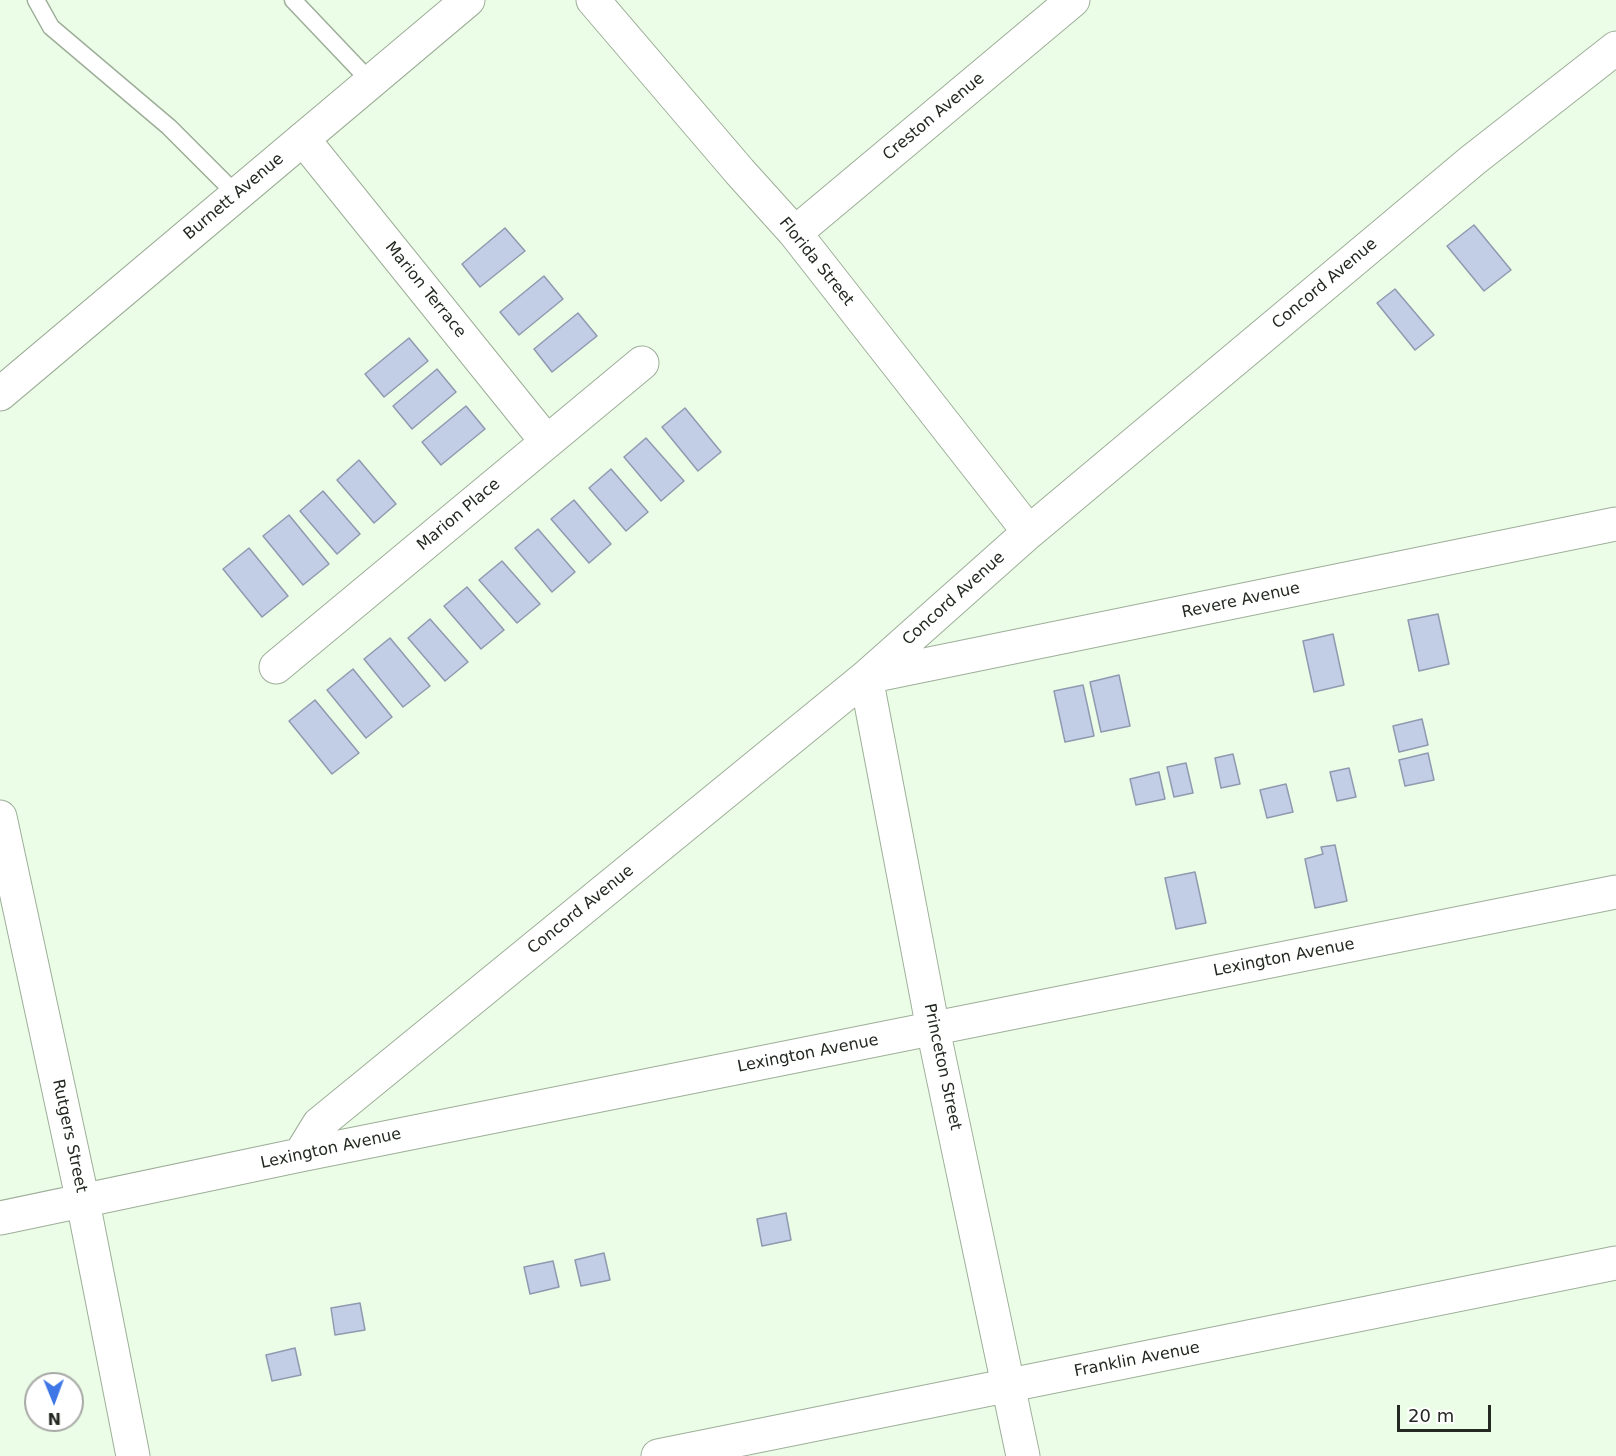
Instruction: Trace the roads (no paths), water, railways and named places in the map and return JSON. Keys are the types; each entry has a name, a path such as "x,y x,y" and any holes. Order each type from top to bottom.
{"street":[{"name":"Burnett Avenue","path":"0,394 468,0"},
{"name":"Florida Street","path":"593,0 795,233 1029,532"},
{"name":"Creston Avenue","path":"795,233 1072,0"},
{"name":"Concord Avenue","path":"300,1155 319,1124 866,677 1029,532 1473,160 1616,48"},
{"name":"Marion Terrace","path":"303,139 547,442"},
{"name":"Marion Place","path":"276,668 642,363"},
{"name":"Revere Avenue","path":"866,677 1616,524"},
{"name":"Princeton Street","path":"866,677 933,1029 1023,1456"},
{"name":"Rutgers Street","path":"0,817 83,1202 133,1456"},
{"name":"Lexington Avenue","path":"0,1218 300,1155 1616,892"},
{"name":"Franklin Avenue","path":"658,1456 1616,1263"}],"lane":[{"path":"36,0 51,27 169,127 236,194"},
{"path":"293,0 370,81"}]}
